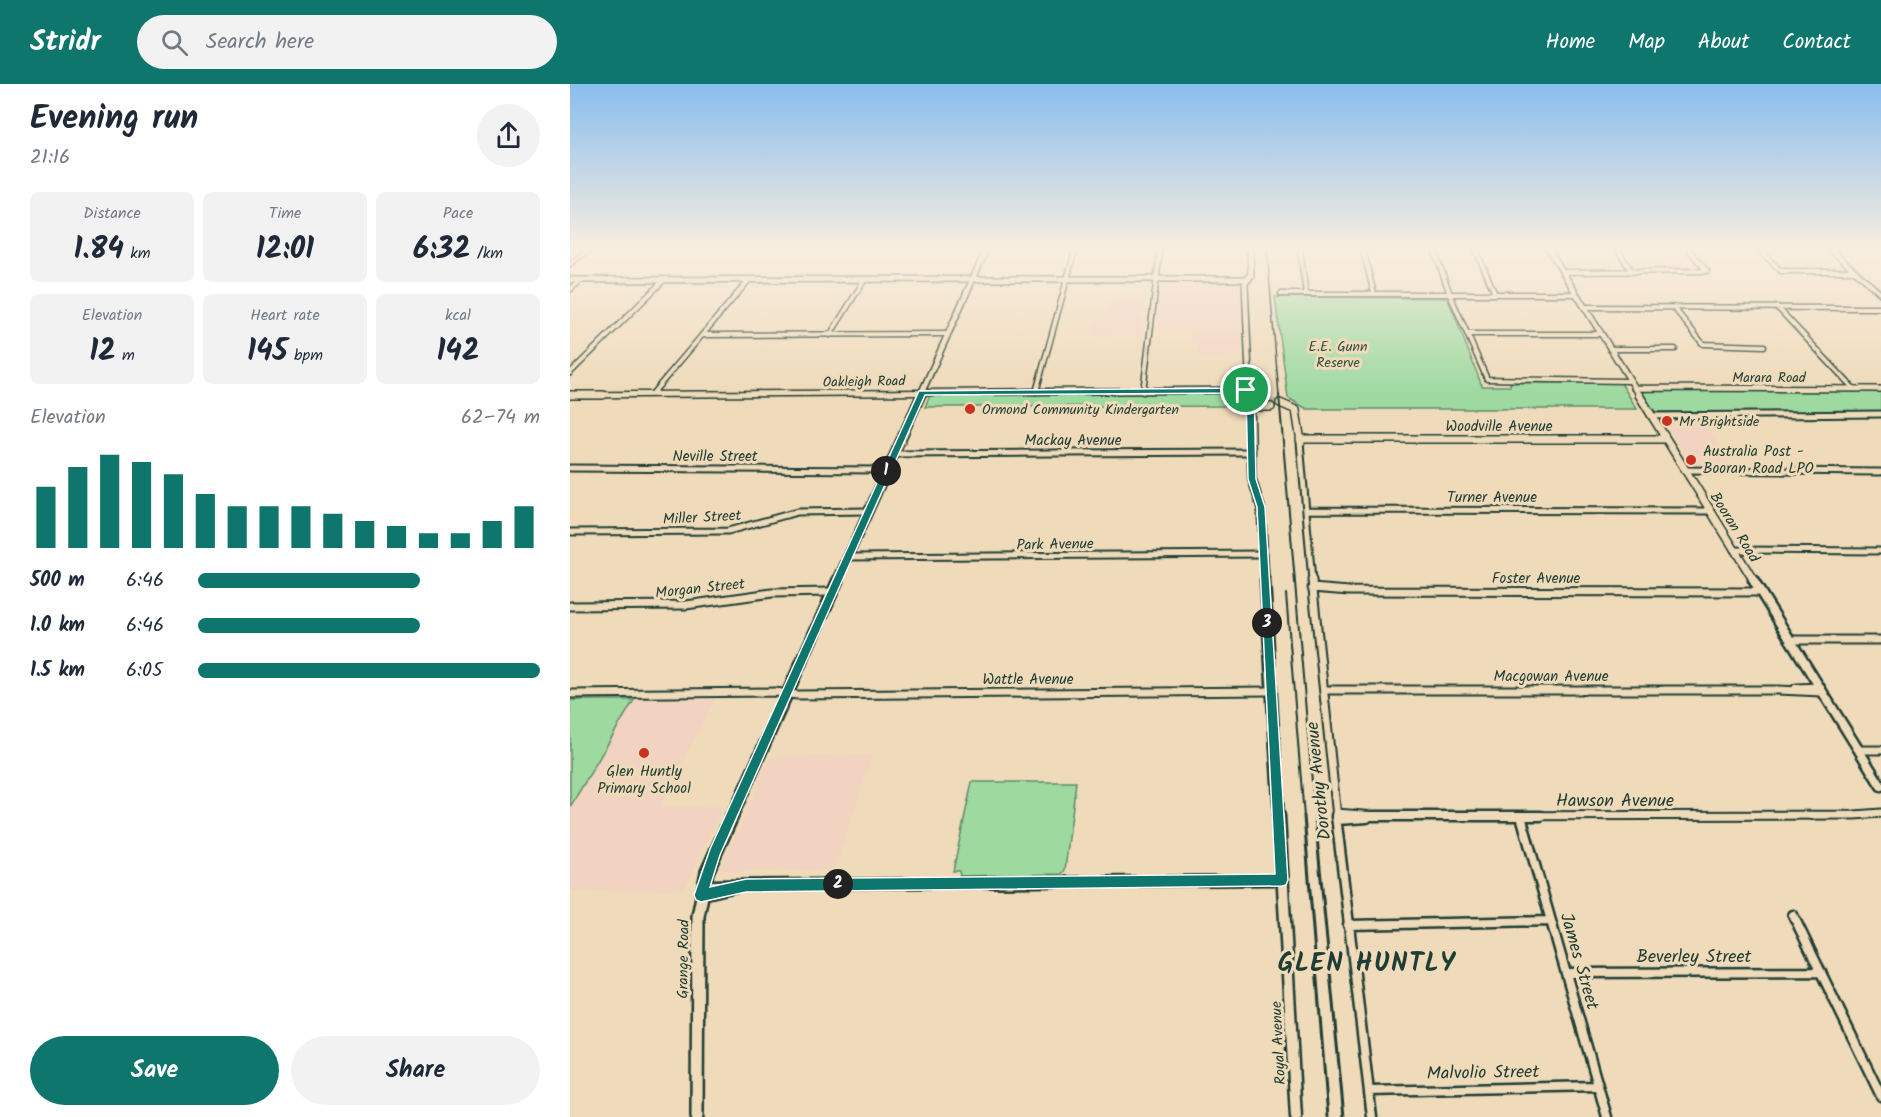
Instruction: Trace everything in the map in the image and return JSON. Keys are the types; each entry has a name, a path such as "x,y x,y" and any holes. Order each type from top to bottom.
{"main road":[{"name":"Grange Road","path":"697,1117 698,932 702,890 714,854 964,298"}],"street":[{"path":"570,373 646,298"},
{"path":"652,394 733,298"},
{"path":"830,334 853,298"},
{"path":"1036,392 1062,298"},
{"path":"1143,392 1154,298"},
{"name":"Royal Avenue","path":"1247,298 1252,483 1261,507 1296,1117"},
{"path":"1454,298 1484,376 1489,380 1629,381"},
{"name":"Booran Road","path":"1579,298 1881,786"},
{"path":"1777,307 1854,389"},
{"path":"1585,308 1881,307"},
{"path":"1674,308 1703,344 1764,346"},
{"path":"702,335 948,334"},
{"path":"1468,334 1600,334"},
{"path":"1610,349 1675,349"},
{"name":"Marara Road","path":"1635,390 1881,389"},
{"name":"Oakleigh Road","path":"570,395 1250,392"},
{"path":"1250,405 1270,405"},
{"path":"1281,405 1297,415 1300,440"},
{"path":"1650,414 1881,414"},
{"name":"Woodville Avenue","path":"1300,440 1664,439"},
{"name":"Dorothy Avenue","path":"1300,440 1313,591 1348,925 1372,1117"},
{"name":"Mackay Avenue","path":"894,454 1251,452"},
{"name":"Neville Street","path":"570,468 888,468"},
{"path":"1685,472 1881,472"},
{"name":"Turner Avenue","path":"1306,510 1708,509"},
{"name":"Miller Street","path":"570,532 728,531 797,512 868,511"},
{"path":"1734,550 1881,550"},
{"name":"Park Avenue","path":"848,557 1264,554"},
{"name":"Foster Avenue","path":"1313,591 1759,590"},
{"name":"Morgan Street","path":"570,606 686,605 772,592 832,592"},
{"path":"1790,640 1881,640"},
{"name":"Macgowan Avenue","path":"1324,690 1821,690"},
{"name":"Wattle Avenue","path":"570,694 1271,691"},
{"path":"1858,750 1881,750"},
{"name":"Hawson Avenue","path":"1337,817 1854,815 1881,813"},
{"name":"James Street","path":"1521,815 1607,1117"},
{"name":"Hawson Avenue","path":"1854,815 1881,818"},
{"path":"702,890 746,886 1282,880"},
{"path":"1793,915 1881,1096"},
{"path":"1348,925 1551,921"},
{"name":"Beverley Street","path":"1567,973 1821,972"},
{"name":"Malvolio Street","path":"1369,1090 1598,1086"}],"shaded area":[{"path":"1161,298 1240,298 1242,357 1198,358 1198,343 1191,342 1192,330 1158,330"},
{"path":"1109,301 1146,301 1141,335 1092,335 1095,318 1106,317"},
{"path":"1658,412 1696,412 1738,474 1698,474"},
{"name":"Glen Huntly Primary School","path":"634,700 714,700 659,807 722,807 684,889 570,891 570,807"},
{"path":"872,756 833,870 722,871 721,868 771,757"}],"green space":[{"name":"E.E. Gunn Reserve","path":"1275,298 1446,298 1448,299 1482,386 1510,386 1510,383 1621,383 1637,409 1307,409 1288,398"},
{"path":"1881,391 1881,412 1657,412 1653,410 1642,392"},
{"path":"1223,393 1241,395 1242,406 925,407 930,395"},
{"path":"570,700 634,700 570,807"},
{"path":"972,782 1076,782 1065,870 1062,874 960,876 959,871 953,871"}],"tunnel":[{"path":"1270,403 1280,403"}],"railway":[{"path":"1271,298 1279,396"},
{"path":"1279,395 1315,817"},
{"path":"1286,594 1304,817"},
{"path":"1304,816 1328,1117"},
{"path":"1315,816 1344,1117"}],"place":[{"name":"Ormond Community Kindergarten","path":"970,409"},
{"name":"Mr Brightside","path":"1667,421"},
{"name":"Australia Post - Booran Road LPO","path":"1691,460"},
{"name":"Glen Huntly Primary School","path":"644,753"}],"district":[{"name":"GLEN HUNTLY","path":"1367,962"}],"route":[{"path":"1246,390 1250,390 1252,479 1261,507 1282,880 746,886 701,895 714,854 922,393 1246,390"}]}
